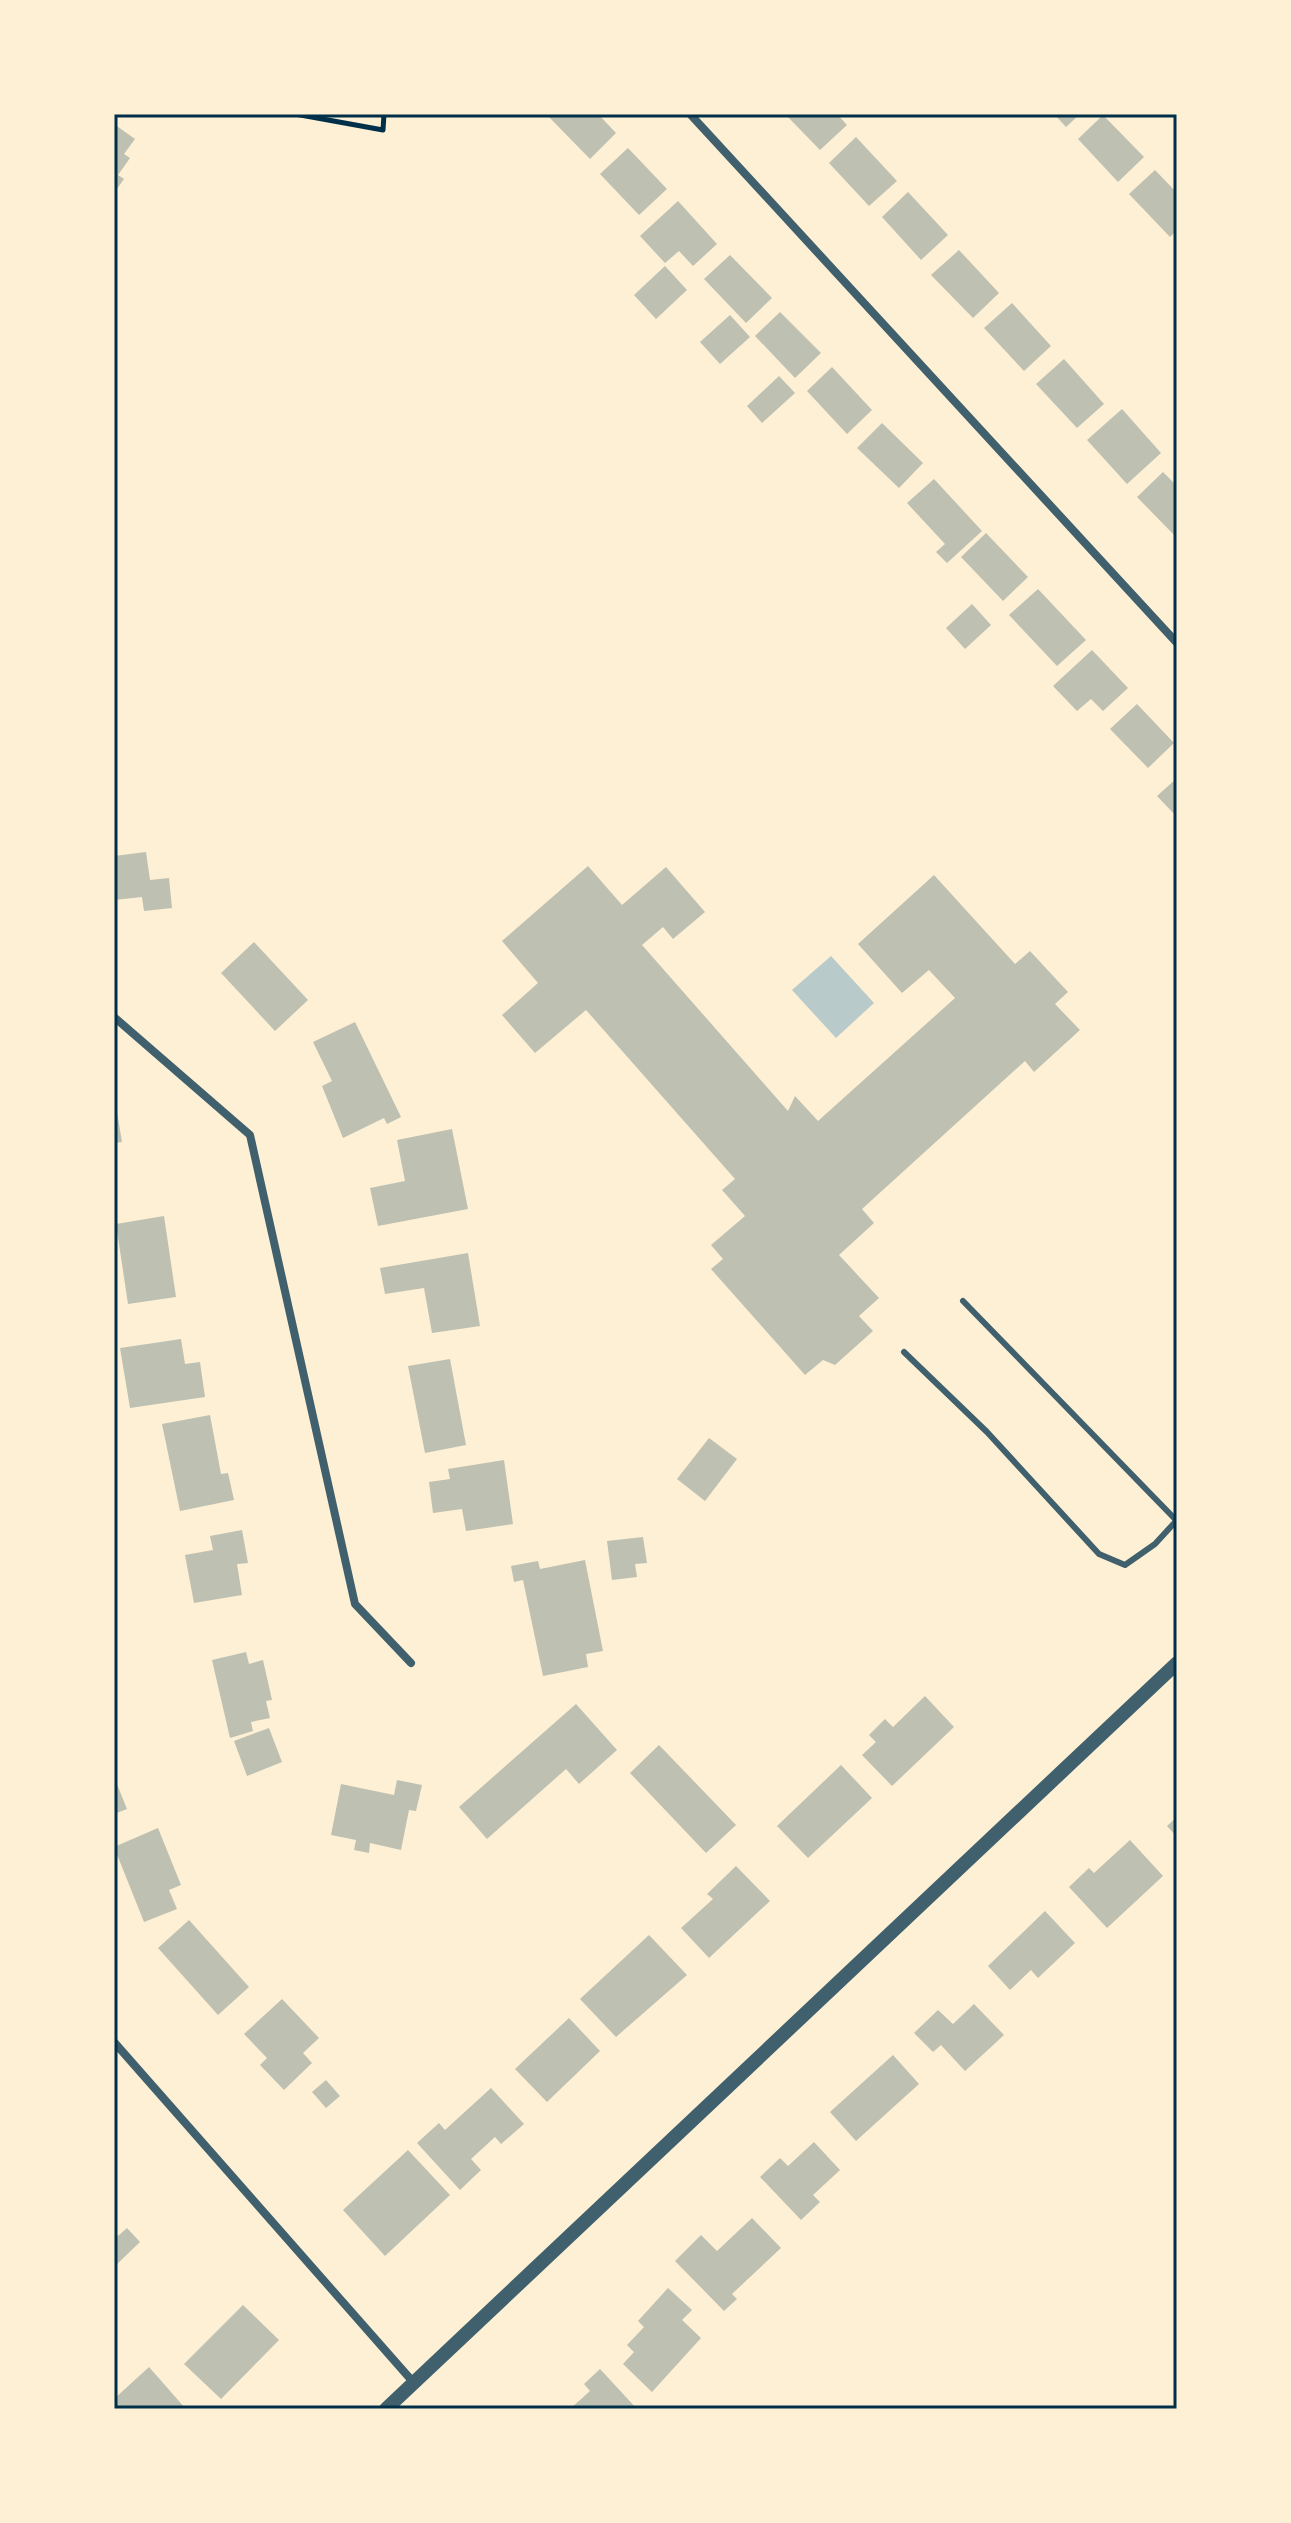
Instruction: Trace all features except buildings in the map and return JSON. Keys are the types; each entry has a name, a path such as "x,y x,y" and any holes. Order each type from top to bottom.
{"street":[{"path":"690,114 1177,643"},
{"path":"114,1017 250,1135 355,1604 411,1663"},
{"path":"386,2409 1177,1663"},
{"path":"114,2042 414,2383"}],"lane":[{"path":"904,1352 987,1432 1099,1554 1125,1565 1155,1544 1177,1520 963,1301"}],"path":[{"path":"295,114 383,130 384,114"}],"shaded area":[{"path":"831,956 874,1003 836,1038 792,990"}]}
